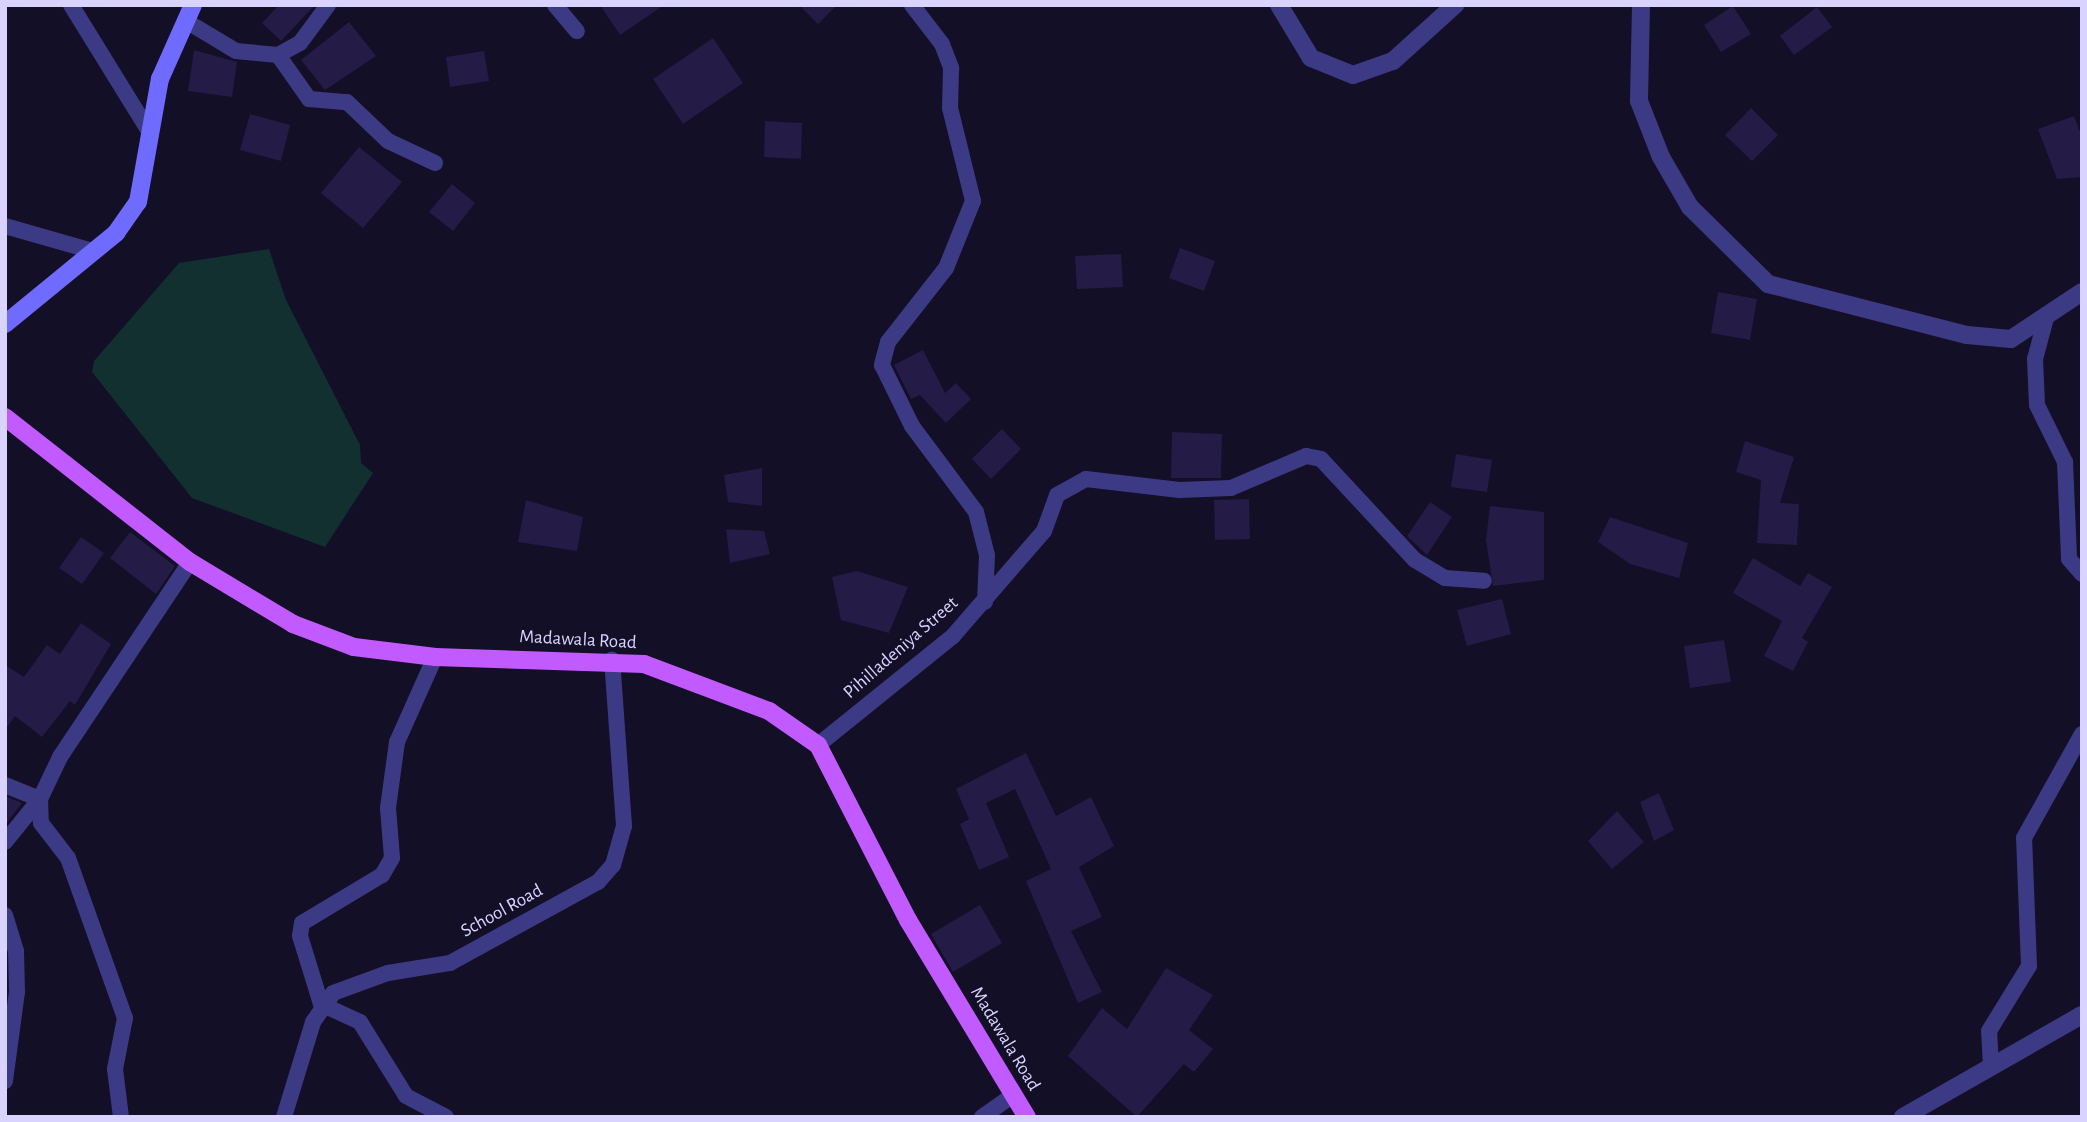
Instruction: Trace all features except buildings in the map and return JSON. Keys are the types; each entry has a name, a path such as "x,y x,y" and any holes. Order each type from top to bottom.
{"main road":[{"path":"5,324 116,233 138,202 147,128 189,13"},
{"name":"Madawala Road","path":"5,416 190,562 293,624 354,648 435,657 612,659 711,686 769,711 818,745 908,920 1027,1117"}],"street":[{"path":"71,5 147,128"},
{"path":"189,13 236,51 278,55 300,43 328,5"},
{"path":"555,5 577,31"},
{"path":"912,5 942,44 951,68 950,108 973,201 946,268 888,342 881,365 912,426 976,512 987,555 985,602"},
{"path":"1279,5 1311,58 1353,75 1393,61 1455,5"},
{"path":"1641,5 1639,101 1661,157 1690,207 1768,284 1967,335 2011,339 2082,292"},
{"path":"278,55 309,99 347,102 388,141 435,163"},
{"path":"5,226 93,251"},
{"path":"2046,318 2035,359 2037,405 2065,462 2069,559 2082,574"},
{"name":"Pihilladeniya Street","path":"818,745 953,636 1044,531 1069,484 1086,479 1179,490 1231,488 1306,456 1330,467 1415,560 1445,578 1484,581"},
{"path":"5,842 40,799 60,757 190,562"},
{"path":"284,1117 321,1004 300,936 302,923 382,875 392,858 388,808 397,743 435,657"},
{"name":"School Road","path":"321,1004 365,979 450,963 598,882 620,849 624,826 612,659"},
{"path":"1991,1068 1989,1031 2029,966 2024,838 2082,734"},
{"path":"5,785 40,799"},
{"path":"40,799 41,823 68,858 125,1018 115,1069 121,1117"},
{"path":"5,915 16,951 17,992 5,1081"},
{"path":"321,1004 360,1021 406,1096 446,1117"},
{"path":"1903,1117 2082,1015"},
{"path":"982,1117 1014,1095"}],"green space":[{"path":"269,249 286,300 360,445 361,463 373,473 325,547 192,498 92,372 94,361 179,263"}]}
